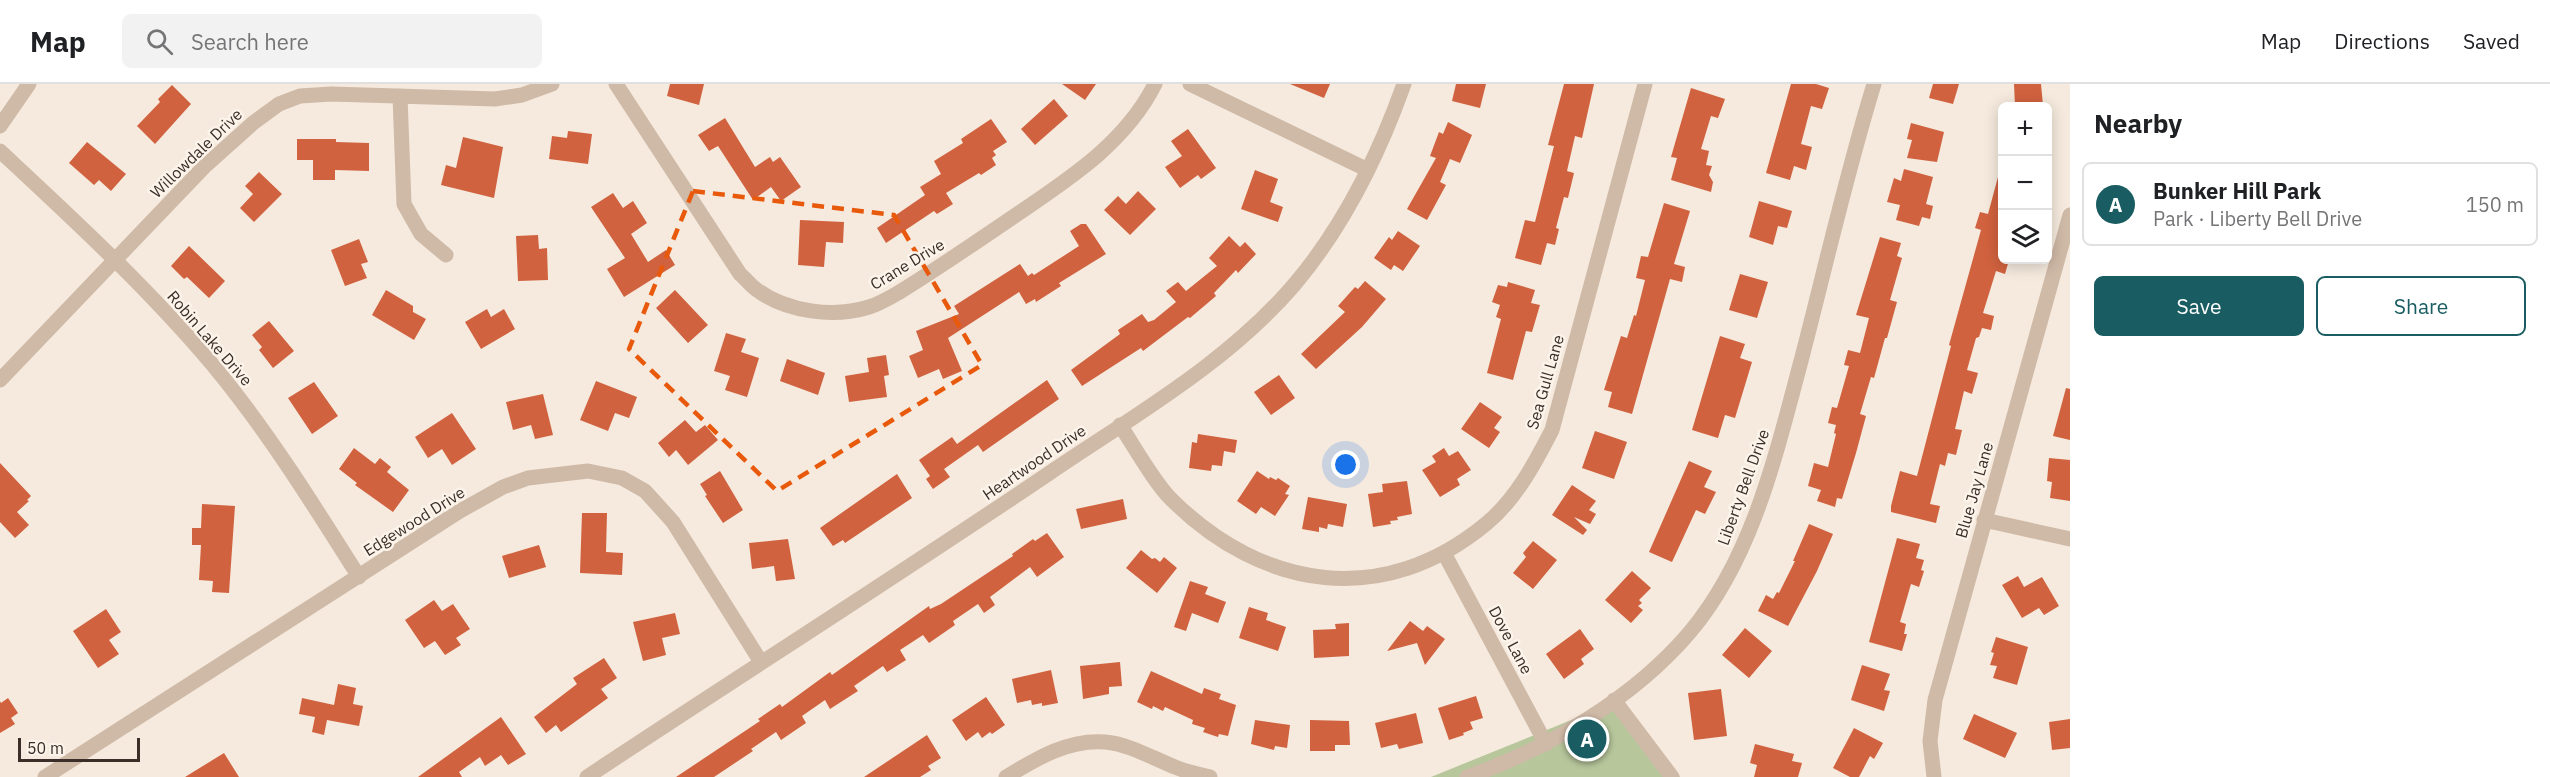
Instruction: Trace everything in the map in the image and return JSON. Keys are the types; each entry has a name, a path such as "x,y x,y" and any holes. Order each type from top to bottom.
{"street":[{"path":"0,126 29,84"},
{"name":"Willowdale Drive","path":"0,380 204,167 253,123 279,104 300,96 331,94 495,99 522,95 552,84"},
{"name":"Crane Drive","path":"616,84 740,274 756,290 779,302 800,310 835,311 869,307 898,293 1074,176 1114,142 1149,97 1155,84"},
{"path":"1190,84 1368,171"},
{"name":"Heartwood Drive","path":"587,777 962,532 1227,351 1291,288 1316,259 1353,201 1384,140 1404,84"},
{"name":"Sea Gull Lane","path":"1120,425 1170,499 1214,538 1271,567 1341,580 1399,572 1444,553 1488,522 1514,494 1536,462 1552,430 1645,84"},
{"name":"Liberty Bell Drive","path":"1467,777 1507,763 1546,744 1614,700 1657,665 1690,632 1722,585 1748,535 1780,440 1874,84"},
{"path":"400,96 404,204 420,234 446,255"},
{"name":"Robin Lake Drive","path":"0,151 116,259 212,364 292,472 359,577"},
{"name":"Blue Jay Lane","path":"1934,777 1930,741 1935,700 2070,215"},
{"name":"Edgewood Drive","path":"45,777 460,512 503,487 528,478 588,471 622,478 645,491 673,522 761,663"},
{"path":"1984,520 2070,539"},
{"name":"Dove Lane","path":"1444,553 1546,744"},
{"path":"1614,700 1672,777"},
{"path":"1006,777 1040,756 1074,744 1104,742 1126,747 1177,768 1210,777"}],"highlighted area":[{"path":"693,191 894,215 982,365 777,491 629,349"}],"green space":[{"path":"1618,701 1680,777 1431,777"}],"building":[{"path":"670,84 704,84 699,105 667,96"},
{"path":"1062,84 1096,84 1085,100"},
{"path":"1290,84 1330,84 1324,98"},
{"path":"1456,84 1486,84 1480,108 1452,101"},
{"path":"1564,84 1594,84 1582,138 1575,136 1567,171 1574,173 1568,198 1564,197 1556,228 1559,229 1555,245 1547,243 1541,265 1515,258 1525,220 1535,222 1554,146 1548,145"},
{"path":"1791,84 1816,84 1829,88 1822,109 1811,106 1801,144 1812,147 1806,170 1794,166 1790,180 1766,173"},
{"path":"1933,84 1959,84 1953,104 1929,98"},
{"path":"2014,84 2041,84 2043,102 2015,102"},
{"path":"172,85 191,104 155,144 137,126 160,102 158,99"},
{"path":"1691,88 1725,99 1718,118 1711,116 1701,149 1709,151 1706,165 1712,166 1709,175 1713,182 1711,192 1671,180 1677,158 1671,157"},
{"path":"1054,99 1068,116 1035,145 1021,129"},
{"path":"725,118 755,167 770,157 773,162 780,157 801,187 781,201 771,187 753,200 718,146 709,151 698,135"},
{"path":"991,119 1007,142 993,151 996,155 992,158 996,165 946,193 953,204 937,214 934,211 886,243 877,228 925,195 920,187 941,174 934,161 963,143 961,139"},
{"path":"1448,122 1472,135 1460,163 1450,159 1440,182 1446,185 1427,220 1407,209 1436,158 1430,156 1439,132 1443,134"},
{"path":"1911,123 1944,132 1937,162 1907,158 1912,140 1907,139"},
{"path":"1188,129 1216,168 1201,179 1198,175 1180,188 1165,167 1182,156 1171,141"},
{"path":"568,131 592,134 588,164 549,159 552,136 567,138"},
{"path":"463,137 503,147 494,198 441,185 446,165 456,168"},
{"path":"297,139 336,139 336,142 369,143 369,171 335,170 335,180 313,180 313,160 297,160"},
{"path":"87,142 126,174 111,191 99,180 94,185 69,163"},
{"path":"1904,169 1933,177 1926,204 1933,206 1930,219 1922,217 1919,226 1896,220 1900,205 1887,202 1894,178 1901,181"},
{"path":"1255,170 1278,179 1270,202 1283,207 1278,222 1241,209"},
{"path":"259,172 282,194 254,222 240,208 253,194 245,186"},
{"path":"1998,177 1998,264 2008,264 2005,274 1996,271 1983,313 1994,316 1991,330 1982,328 1979,337 1976,338 1967,370 1978,373 1972,394 1964,391 1955,429 1962,430 1956,455 1948,453 1945,466 1940,464 1930,504 1940,506 1936,523 1891,512 1900,471 1917,476 1951,346 1949,345 1981,230 1975,228 1980,212 1988,214"},
{"path":"1138,191 1156,209 1130,235 1104,210 1118,196 1126,204"},
{"path":"613,193 623,208 633,201 647,223 631,234 648,262 666,250 675,265 624,297 607,269 625,258 591,207"},
{"path":"1759,201 1792,211 1787,228 1778,226 1773,245 1749,237"},
{"path":"1664,203 1690,211 1674,264 1685,267 1682,282 1670,279 1632,414 1608,407 1612,392 1604,390 1621,336 1627,338 1634,315 1636,316 1645,280 1636,278 1641,256 1648,257"},
{"path":"800,220 844,222 843,243 826,242 824,267 798,265"},
{"path":"1081,224 1086,224 1106,254 1059,283 1061,286 1036,302 1035,299 1026,304 1019,292 948,338 962,371 943,379 939,369 918,378 909,356 923,350 916,331 959,314 954,306 1020,264 1028,276 1032,273 1034,275 1079,246 1070,231"},
{"path":"1398,231 1420,246 1403,271 1394,265 1391,270 1374,258 1389,237 1392,240"},
{"path":"538,235 539,249 547,248 548,280 518,281 516,236"},
{"path":"1229,236 1240,247 1245,242 1256,254 1238,273 1236,270 1214,293 1216,296 1190,318 1188,317 1143,351 1141,348 1082,386 1071,370 1120,334 1118,330 1142,314 1148,322 1154,320 1176,302 1166,291 1178,282 1186,291 1217,266 1209,258"},
{"path":"1880,237 1901,243 1897,256 1902,258 1890,300 1897,302 1874,378 1871,377 1860,414 1866,416 1856,453 1842,499 1837,498 1835,507 1817,501 1821,490 1808,486 1814,463 1828,467 1836,425 1828,423 1832,407 1837,408 1849,366 1844,365 1848,350 1860,353 1869,318 1856,315"},
{"path":"359,239 368,262 361,264 367,278 345,286 331,250"},
{"path":"189,246 225,281 209,298 187,277 184,279 171,266"},
{"path":"1740,274 1768,282 1757,318 1729,310"},
{"path":"1365,281 1386,299 1362,327 1316,369 1301,354 1345,312 1338,306 1355,287 1358,289"},
{"path":"1508,282 1535,290 1531,303 1540,305 1532,332 1526,331 1513,380 1487,373 1501,319 1496,317 1500,305 1492,302 1498,285 1507,287"},
{"path":"386,290 413,306 413,312 426,319 414,340 372,315"},
{"path":"675,290 708,325 688,343 656,308"},
{"path":"487,309 491,317 504,309 515,329 481,349 465,322"},
{"path":"269,321 294,351 273,368 259,350 262,347 252,335"},
{"path":"726,333 746,339 741,352 759,358 747,397 725,390 730,376 714,371"},
{"path":"1720,336 1745,344 1740,358 1752,362 1735,418 1725,415 1718,438 1692,430"},
{"path":"886,355 889,375 884,376 887,397 849,402 845,376 869,372 867,358"},
{"path":"787,359 825,373 818,395 780,381"},
{"path":"1279,375 1295,398 1271,415 1254,392"},
{"path":"1047,380 1059,399 983,452 978,445 944,469 950,477 933,489 926,479 930,476 919,460 952,437 957,444"},
{"path":"596,381 637,397 629,418 615,413 608,431 580,420"},
{"path":"314,382 338,416 312,434 288,398"},
{"path":"2066,388 2070,389 2070,440 2053,436"},
{"path":"543,394 553,435 535,439 531,425 513,430 506,402"},
{"path":"1480,402 1502,417 1494,428 1500,432 1489,448 1461,429"},
{"path":"452,413 476,449 452,465 442,449 428,458 415,437"},
{"path":"685,420 696,432 705,425 718,440 688,465 676,450 669,457 658,443"},
{"path":"1595,431 1627,442 1614,479 1582,468"},
{"path":"1198,434 1237,440 1235,453 1224,451 1222,466 1212,465 1211,471 1189,468 1192,442 1197,443"},
{"path":"354,448 375,464 380,458 391,467 387,472 409,490 393,512 355,485 357,483 339,469"},
{"path":"1444,448 1449,456 1458,451 1471,470 1457,479 1460,485 1440,497 1422,470 1436,462 1432,456"},
{"path":"2049,458 2070,460 2070,501 2050,498 2052,482 2047,481"},
{"path":"1689,461 1712,471 1704,487 1716,492 1705,514 1696,510 1672,562 1649,552"},
{"path":"0,463 31,496 17,512 29,525 15,538 0,522"},
{"path":"720,471 743,510 723,523 700,484"},
{"path":"1257,471 1269,479 1270,477 1276,480 1278,478 1290,486 1285,494 1289,495 1275,516 1261,507 1256,514 1237,501"},
{"path":"897,474 912,498 845,543 843,540 833,546 820,528"},
{"path":"1407,481 1412,514 1397,517 1398,520 1390,521 1391,524 1373,527 1368,494 1383,492 1382,484"},
{"path":"1572,485 1596,501 1589,510 1596,514 1590,524 1574,517 1587,530 1583,535 1552,515"},
{"path":"1308,497 1347,504 1343,527 1328,524 1327,529 1319,527 1319,532 1302,529"},
{"path":"1123,499 1127,519 1081,529 1076,509"},
{"path":"202,504 235,506 229,593 212,592 213,581 199,580 201,545 192,545 192,528 201,528"},
{"path":"582,513 607,513 606,552 623,553 622,575 580,573"},
{"path":"1809,524 1833,534 1817,571 1788,626 1758,611 1766,595 1773,599 1777,592 1779,593 1795,561 1793,561"},
{"path":"1047,533 1064,557 1037,577 1030,567 990,597 995,605 984,613 978,604 953,621 955,625 929,643 923,635 900,650 906,660 887,672 883,666 854,686 858,691 830,709 825,700 802,716 806,723 781,740 776,732 751,749 753,751 714,777 676,777 760,721 758,719 780,704 782,707 830,672 832,675 929,606 930,609 941,604 1013,556 1012,554 1033,539 1035,541"},
{"path":"1897,538 1920,544 1916,558 1924,560 1921,570 1924,571 1919,587 1911,584 1900,622 1906,624 1904,634 1907,634 1902,651 1869,642"},
{"path":"788,539 795,579 776,581 774,566 752,569 749,543"},
{"path":"1533,541 1557,560 1533,589 1513,573 1526,557 1523,553"},
{"path":"539,545 546,567 509,578 502,556"},
{"path":"1141,550 1160,562 1164,557 1177,568 1157,593 1126,568"},
{"path":"1632,571 1651,588 1639,600 1642,603 1638,606 1643,610 1631,623 1605,600"},
{"path":"2018,576 2024,587 2042,577 2059,606 2044,615 2039,608 2022,618 2002,585"},
{"path":"1190,581 1208,587 1205,594 1226,602 1218,623 1192,613 1186,631 1174,627"},
{"path":"434,600 442,611 453,604 470,629 456,638 461,645 445,655 435,641 424,648 405,620"},
{"path":"1249,607 1268,613 1266,620 1286,627 1278,651 1239,638"},
{"path":"106,609 121,632 109,640 119,654 98,668 73,631"},
{"path":"675,613 680,634 662,638 666,655 643,661 633,622"},
{"path":"1410,621 1423,631 1427,626 1445,639 1425,665 1417,643 1387,651"},
{"path":"1349,623 1349,656 1314,658 1313,630 1336,629 1335,624"},
{"path":"1745,628 1772,651 1749,678 1722,655"},
{"path":"1580,629 1594,649 1581,659 1584,664 1564,679 1546,654"},
{"path":"1996,637 2028,647 2017,685 1993,678 1997,666 1990,665"},
{"path":"604,658 617,678 601,689 608,698 561,732 556,725 546,733 534,717 577,684 573,678"},
{"path":"1120,662 1122,686 1109,687 1109,694 1083,699 1080,666"},
{"path":"1862,665 1890,674 1884,690 1890,691 1884,711 1851,700"},
{"path":"1051,670 1058,703 1032,705 1031,700 1017,703 1012,679"},
{"path":"1151,671 1202,694 1204,688 1221,694 1219,699 1236,705 1228,736 1219,734 1218,737 1203,732 1205,728 1192,724 1193,720 1165,707 1163,711 1137,702"},
{"path":"338,684 356,688 353,704 363,706 359,726 327,720 324,735 312,732 315,717 299,714 302,698 334,705"},
{"path":"1721,689 1727,736 1694,740 1688,693"},
{"path":"1476,696 1483,718 1470,722 1473,729 1463,733 1464,735 1449,740 1438,708"},
{"path":"986,697 1005,725 982,738 978,732 966,741 952,720"},
{"path":"8,698 18,713 11,718 15,724 0,733 0,701 1,703"},
{"path":"1416,713 1423,743 1399,749 1397,744 1381,748 1375,723"},
{"path":"1974,714 2017,733 2005,758 1963,739"},
{"path":"501,717 526,754 508,765 501,755 485,766 480,757 459,772 462,777 418,777"},
{"path":"2070,719 2070,748 2052,750 2049,722"},
{"path":"1255,720 1290,725 1287,748 1275,746 1274,750 1251,744"},
{"path":"1310,720 1349,721 1350,745 1335,745 1335,751 1310,751"},
{"path":"1854,728 1883,743 1874,759 1870,756 1859,777 1850,777 1833,768"},
{"path":"927,735 941,758 928,766 931,770 920,777 864,777"},
{"path":"1755,744 1794,754 1792,761 1802,763 1798,777 1754,777 1757,765 1750,763"},
{"path":"224,753 239,777 185,777"}],"place":[{"name":"Bunker Hill Park","path":"1587,739"}]}
